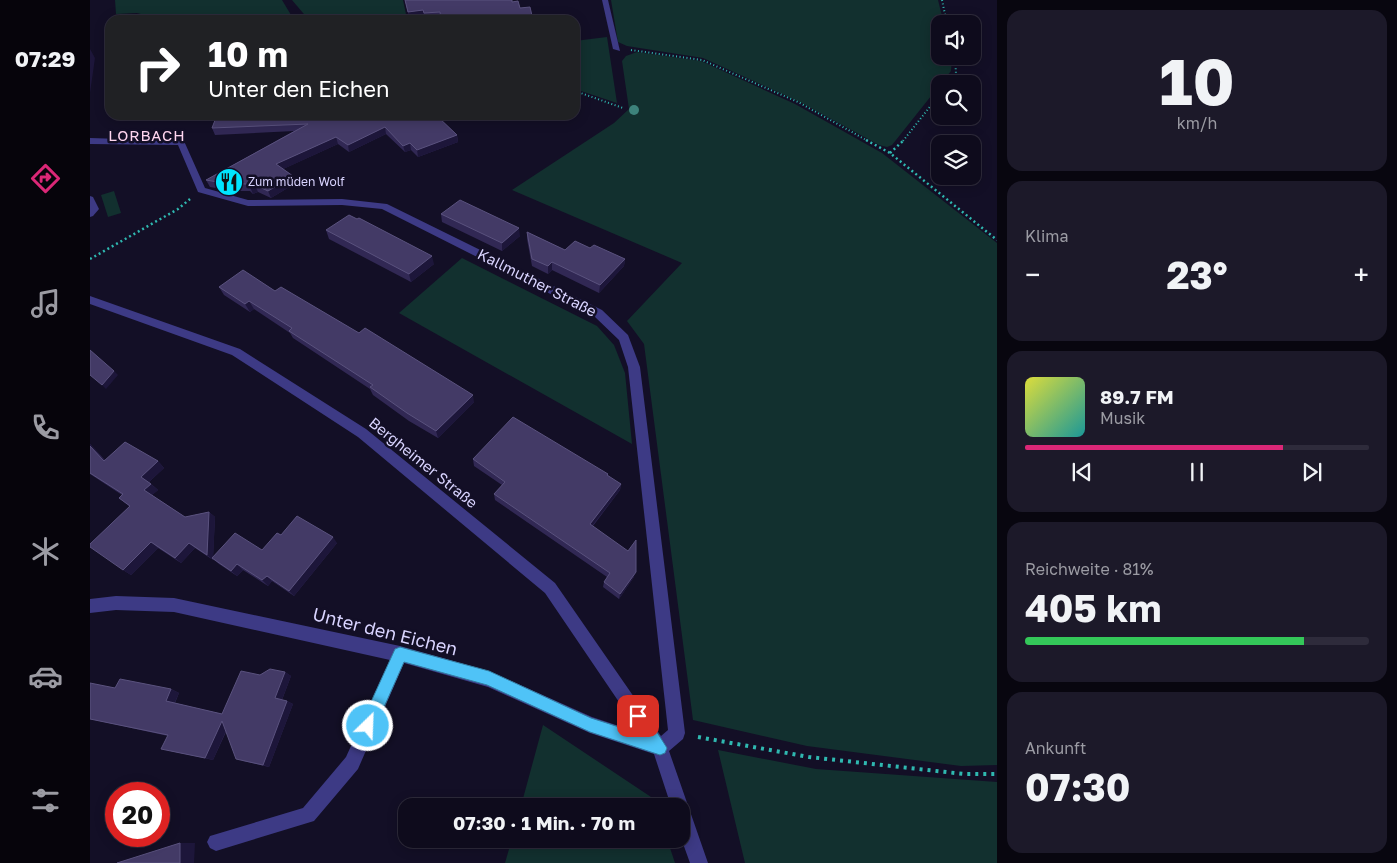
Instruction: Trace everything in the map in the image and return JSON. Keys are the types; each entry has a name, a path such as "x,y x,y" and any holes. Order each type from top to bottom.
{"street":[{"path":"605,0 617,49"},
{"name":"Kallmuther Straße","path":"90,141 181,144 201,190 248,203 342,202 384,206 598,313 624,338 634,367 677,733"},
{"path":"90,199 94,209 90,214"},
{"name":"Bergheimer Straße","path":"90,300 236,352 362,433 550,588 660,748 677,798"},
{"name":"Unter den Eichen","path":"90,606 116,603 174,605 400,654 489,678 590,725 660,748"},
{"path":"216,842 308,815 352,763 400,654"},
{"path":"660,748 677,733"},
{"path":"690,836 699,863"}],"path":[{"path":"942,0 945,15"},
{"path":"617,49 669,54 702,60 798,102 890,153 997,240"},
{"path":"580,94 624,108"},
{"path":"890,153 897,148 931,105"},
{"path":"90,259 178,209"},
{"path":"677,733 809,757 964,774 997,774"}],"green space":[{"path":"115,0 282,0 291,15 144,15 137,13 116,14"},
{"path":"292,0 403,0 406,15 305,15"},
{"path":"611,0 938,0 942,15 931,15 931,65 951,65 951,71 948,75 931,75 931,96 892,145 887,147 879,145 800,102 703,58 627,46 618,42"},
{"path":"607,37 617,103 580,91 580,40"},
{"path":"637,52 701,61 795,104 882,153 997,243 997,765 961,766 807,746 693,720 644,344 627,321 682,263 512,190 614,123 629,109 622,61 626,56"},
{"path":"114,191 121,213 108,217 101,195"},
{"path":"462,258 597,326 614,345 625,373 632,444 399,313"},
{"path":"543,725 652,798 523,798"},
{"path":"718,750 816,769 997,782 997,863 745,863"},
{"path":"509,848 670,848 675,863 505,863"}],"building":[{"path":"405,0 512,0 512,2 518,1 520,8 530,7 532,15 440,15 440,12 424,13 423,10 408,12"},
{"path":"215,120 441,120 457,135 417,150 410,143 403,146 385,127 348,145 336,137 276,164 293,176 268,191 255,185 250,187 247,184 232,184 228,186 223,183 206,180 308,124 212,128"},
{"path":"460,200 519,228 502,243 441,214"},
{"path":"349,215 357,219 359,218 432,256 409,274 326,230"},
{"path":"527,232 565,250 575,241 590,248 594,245 625,259 600,285 552,262 548,266 532,259"},
{"path":"243,270 275,291 281,287 359,333 365,328 473,395 436,431 370,387 373,385 289,331 292,328 249,301 245,304 219,287"},
{"path":"90,350 114,371 102,385 90,375"},
{"path":"513,417 608,474 621,484 590,524 628,551 636,540 636,572 620,594 604,582 610,573 494,494 505,482 473,459"},
{"path":"125,442 158,461 141,477 151,484 144,490 185,517 209,512 207,555 189,543 175,558 151,542 123,570 90,547 90,544 130,506 119,498 123,494 90,473 90,446 104,461"},
{"path":"297,516 333,537 289,591 267,576 262,580 237,564 231,571 212,558 235,533 262,550 277,533 281,535"},
{"path":"270,669 285,672 275,698 287,701 263,765 236,759 222,721 205,758 161,749 168,735 90,719 90,683 115,688 120,679 171,689 166,701 222,714 241,671 260,675"},
{"path":"180,843 180,863 117,863 170,847"}],"place":[{"name":"Zum müden Wolf","path":"229,182"}],"district":[{"name":"LORBACH","path":"147,136"}],"route":[{"path":"368,726 400,654 489,678 590,725 660,748 638,716"}]}
